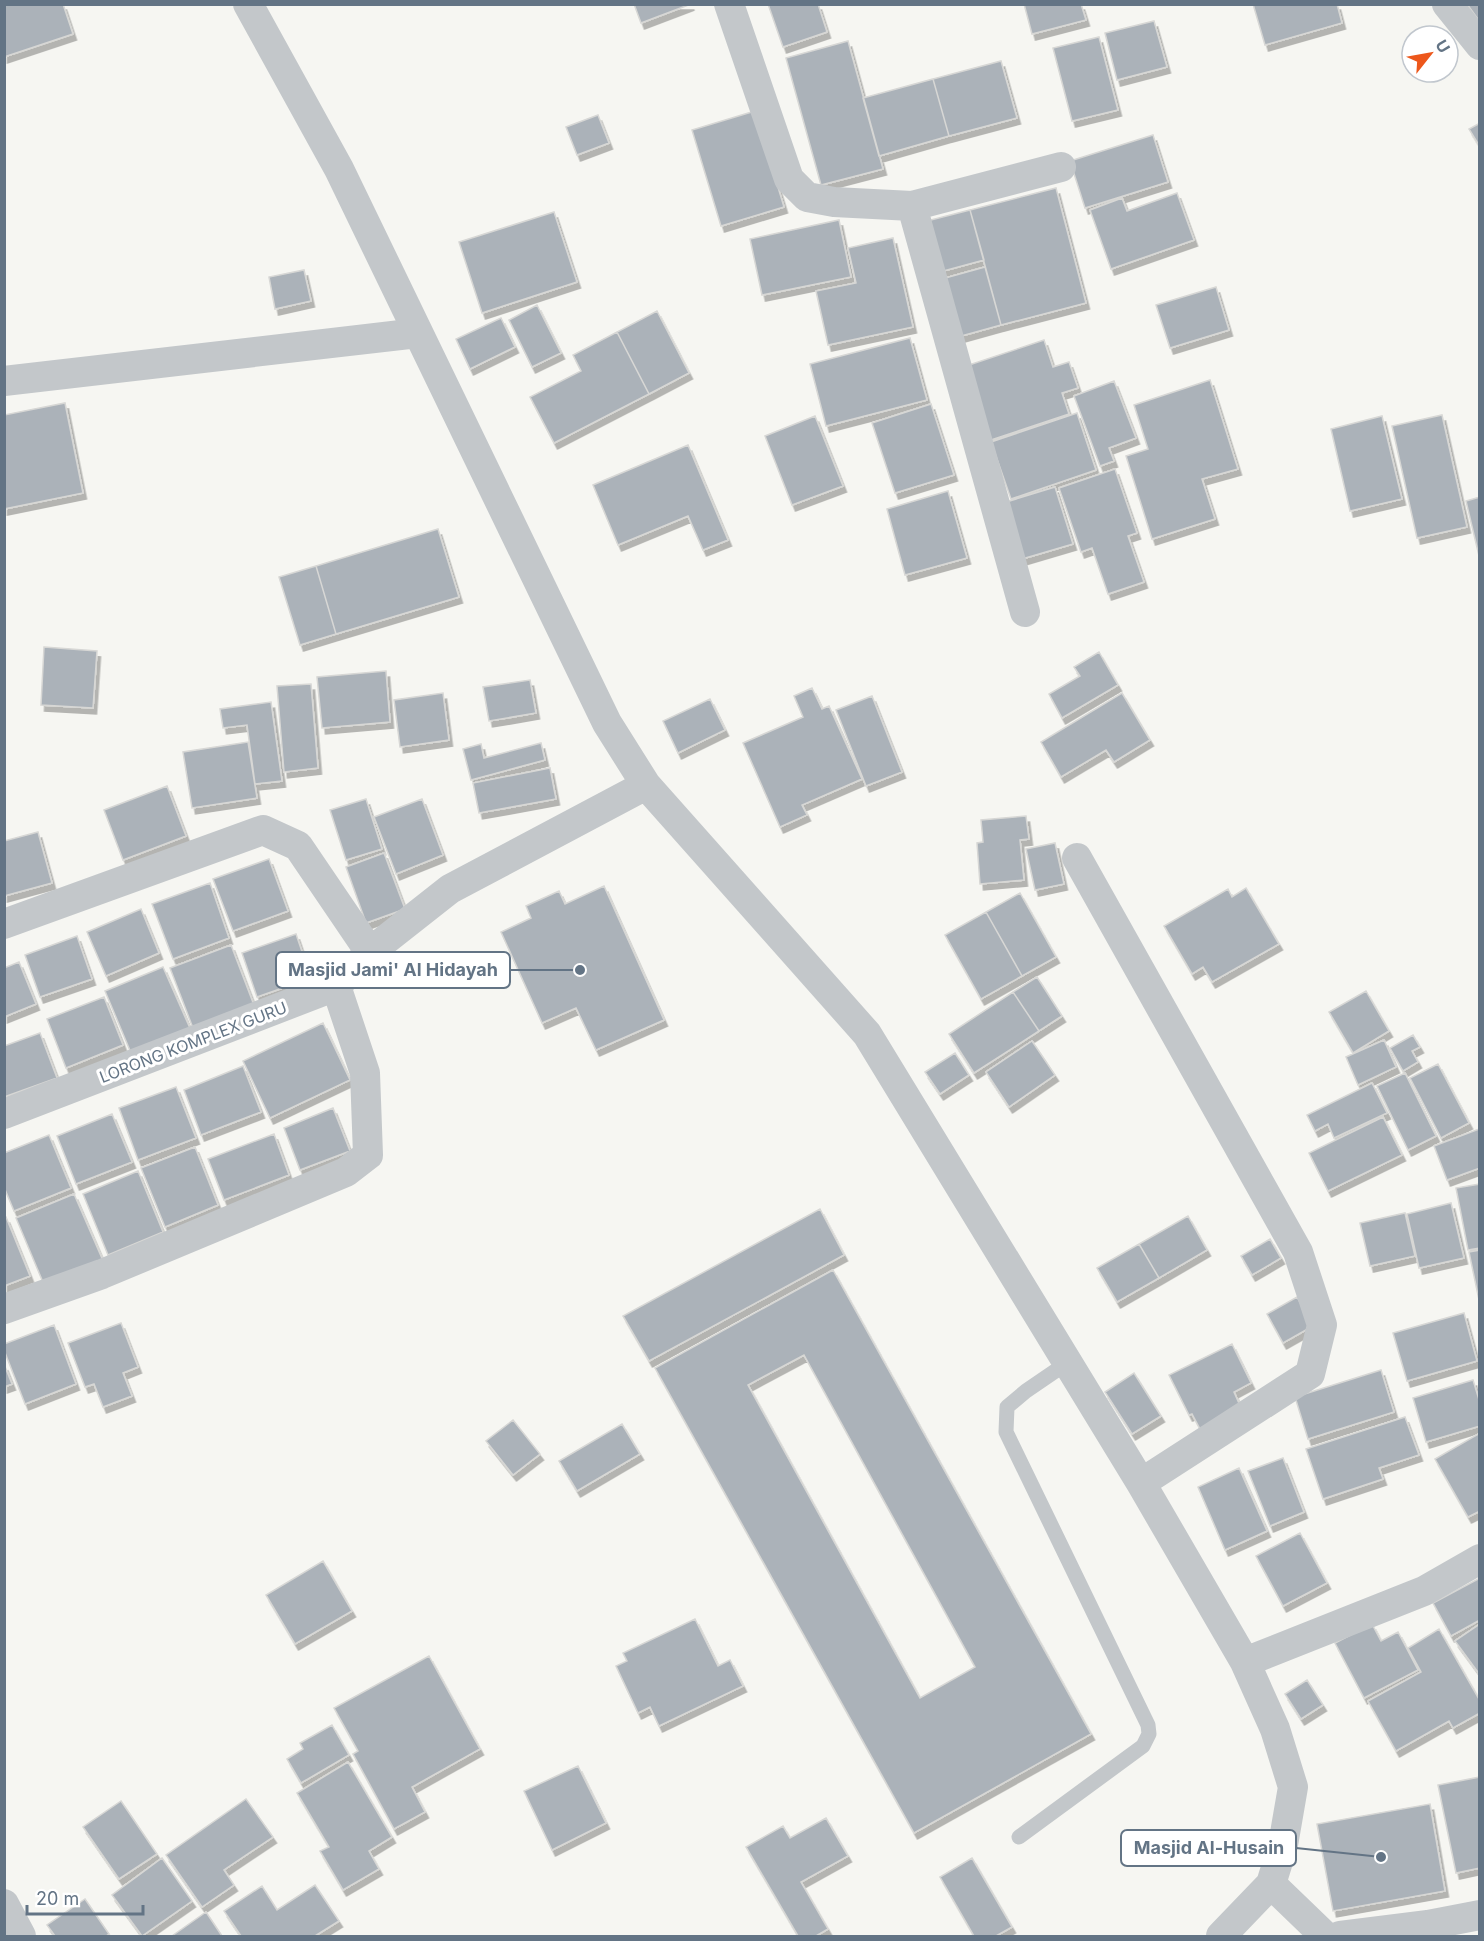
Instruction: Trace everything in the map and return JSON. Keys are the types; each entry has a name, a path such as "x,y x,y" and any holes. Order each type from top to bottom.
{"street":[{"path":"248,4 339,169 607,723 646,785 867,1034 1141,1483 1245,1662 1275,1729 1293,1787 1284,1845 1271,1884 1221,1936"},
{"path":"729,4 789,178 807,197 834,202 912,206 1061,166"},
{"path":"1447,4 1479,45"},
{"path":"912,206 1025,612"},
{"path":"4,381 418,333"},
{"name":"LORONG KOMPLEX GURU","path":"4,1114 336,986 370,952 450,889 646,785"},
{"path":"4,924 263,830 298,846 370,952"},
{"path":"1077,858 1298,1252 1322,1325 1310,1374 1141,1483"},
{"path":"4,1309 102,1274 334,1177 368,1155 365,1073 336,986"},
{"path":"1245,1662 1424,1591 1479,1559"},
{"path":"1271,1884 1325,1936"},
{"path":"4,1904 21,1936"},
{"path":"1340,1936 1428,1925 1479,1915"}],"lane":[{"path":"1019,1837 1143,1746 1149,1734 1148,1725 1006,1432 1007,1407 1067,1363"}],"building":[{"path":"4,4 63,4 73,34 4,57"},
{"path":"634,4 691,4 641,23"},
{"path":"768,4 818,4 827,32 783,47"},
{"path":"1024,4 1081,4 1086,20 1032,34"},
{"path":"1253,4 1337,4 1342,23 1265,45"},
{"path":"1467,4 1480,4 1480,22"},
{"path":"1154,21 1167,67 1117,80 1105,33"},
{"path":"1099,37 1118,110 1072,121 1053,48"},
{"path":"848,41 883,169 821,185 786,58"},
{"path":"1001,61 1017,118 949,136 933,79"},
{"path":"933,79 949,136 879,156 863,98"},
{"path":"755,111 784,207 721,226 692,130"},
{"path":"598,115 609,143 577,155 566,127"},
{"path":"1480,123 1480,147 1469,129"},
{"path":"1153,135 1168,182 1085,208 1070,161"},
{"path":"1056,188 1086,303 1001,325 970,210"},
{"path":"1177,193 1194,240 1111,269 1090,210 1122,198 1127,211"},
{"path":"970,210 984,260 936,273 923,222"},
{"path":"554,212 577,282 482,313 459,242"},
{"path":"839,220 851,277 762,295 750,239"},
{"path":"893,238 913,327 828,345 816,291 856,283 848,248"},
{"path":"985,267 1001,325 954,338 938,280"},
{"path":"304,270 311,301 275,309 269,277"},
{"path":"1216,287 1229,330 1170,348 1156,305"},
{"path":"537,305 561,353 532,367 509,320"},
{"path":"657,311 689,373 649,394 617,332"},
{"path":"501,318 515,347 470,369 456,339"},
{"path":"617,332 649,394 554,443 530,397 581,371 573,355"},
{"path":"910,338 927,400 826,426 810,364"},
{"path":"1044,340 1053,367 1069,362 1078,388 1062,393 1069,414 988,441 963,367"},
{"path":"1210,380 1238,469 1202,479 1215,519 1152,539 1126,456 1148,449 1134,405"},
{"path":"1114,381 1136,438 1109,448 1114,461 1100,466 1074,396"},
{"path":"65,403 83,493 4,509 4,415"},
{"path":"931,404 954,475 895,493 872,423"},
{"path":"1077,413 1096,470 1011,499 991,442"},
{"path":"1442,415 1467,527 1417,538 1392,426"},
{"path":"815,416 843,486 792,505 765,436"},
{"path":"1382,416 1402,499 1350,511 1331,429"},
{"path":"688,445 728,540 703,550 688,516 618,545 593,485"},
{"path":"1115,469 1137,533 1128,536 1144,582 1108,594 1092,548 1081,552 1059,488"},
{"path":"1055,487 1073,544 1022,559 1003,503"},
{"path":"948,491 967,558 905,575 887,509"},
{"path":"1480,497 1480,560 1466,501"},
{"path":"438,529 459,597 336,634 316,566"},
{"path":"316,566 336,634 300,645 279,577"},
{"path":"44,647 97,651 93,708 41,705"},
{"path":"1099,652 1118,685 1062,718 1049,694 1080,676 1074,667"},
{"path":"386,671 390,722 322,728 317,677"},
{"path":"530,680 536,713 489,721 483,687"},
{"path":"311,684 318,768 284,772 277,686"},
{"path":"812,688 822,709 829,706 862,779 802,805 807,815 780,827 743,743 803,717 794,696"},
{"path":"443,693 449,740 400,747 394,700"},
{"path":"1122,693 1150,740 1114,762 1106,750 1061,777 1041,742"},
{"path":"872,696 902,772 866,786 836,710"},
{"path":"710,699 725,730 678,753 663,721"},
{"path":"271,702 282,781 255,784 247,725 223,728 220,709"},
{"path":"248,742 257,798 192,808 183,752"},
{"path":"541,743 545,760 471,780 463,749 481,744 484,758"},
{"path":"550,768 556,799 479,813 473,783"},
{"path":"167,786 186,836 123,860 104,810"},
{"path":"366,799 382,849 346,860 330,810"},
{"path":"422,799 443,855 396,874 374,817"},
{"path":"1026,816 1029,839 1020,840 1024,880 980,884 977,843 983,842 981,820"},
{"path":"38,832 52,883 4,896 4,841"},
{"path":"1055,843 1064,884 1035,890 1026,849"},
{"path":"384,853 405,909 366,923 346,867"},
{"path":"269,859 288,911 233,931 213,879"},
{"path":"210,883 229,938 173,959 152,904"},
{"path":"604,886 664,1020 596,1050 576,1008 542,1023 501,932 531,918 526,906 559,891 565,904"},
{"path":"1246,888 1279,944 1212,982 1203,967 1192,974 1164,926 1228,889 1232,897"},
{"path":"1020,893 1056,957 1022,976 986,912"},
{"path":"141,909 159,953 106,976 87,932"},
{"path":"986,912 1022,976 981,999 945,935"},
{"path":"296,934 311,978 257,997 242,953"},
{"path":"77,936 92,979 40,997 25,955"},
{"path":"231,945 257,1013 196,1036 170,968"},
{"path":"19,962 36,1004 4,1017 4,968"},
{"path":"163,967 193,1035 134,1060 105,991"},
{"path":"1037,977 1062,1016 1039,1031 1013,992"},
{"path":"1366,991 1389,1031 1353,1053 1329,1012"},
{"path":"1013,992 1039,1031 974,1073 949,1034"},
{"path":"104,997 123,1045 66,1068 47,1019"},
{"path":"323,1023 350,1080 270,1118 243,1061"},
{"path":"40,1033 57,1078 4,1097 4,1046"},
{"path":"1413,1035 1420,1047 1412,1051 1418,1062 1403,1071 1390,1048"},
{"path":"1384,1040 1396,1067 1358,1085 1346,1057"},
{"path":"1032,1041 1055,1075 1009,1107 986,1072"},
{"path":"955,1053 969,1075 940,1094 925,1072"},
{"path":"1438,1064 1469,1123 1441,1138 1410,1078"},
{"path":"243,1066 261,1112 201,1135 184,1090"},
{"path":"1405,1073 1436,1136 1408,1150 1377,1086"},
{"path":"1372,1083 1387,1113 1334,1138 1328,1124 1315,1131 1307,1115"},
{"path":"176,1087 196,1138 138,1160 119,1108"},
{"path":"333,1108 350,1151 300,1170 284,1128"},
{"path":"112,1114 132,1162 76,1184 57,1136"},
{"path":"1383,1117 1402,1155 1328,1191 1309,1153"},
{"path":"1479,1129 1480,1168 1447,1180 1434,1146"},
{"path":"274,1134 289,1175 224,1200 208,1159"},
{"path":"49,1135 71,1188 14,1211 4,1187 4,1153"},
{"path":"195,1147 218,1205 165,1227 141,1168"},
{"path":"138,1171 163,1232 108,1255 83,1194"},
{"path":"1480,1184 1480,1248 1468,1250 1456,1188"},
{"path":"74,1194 104,1263 45,1287 16,1218"},
{"path":"1451,1203 1464,1258 1419,1268 1407,1214"},
{"path":"820,1209 844,1255 649,1361 623,1316"},
{"path":"1405,1213 1415,1256 1370,1266 1360,1223"},
{"path":"1188,1216 1207,1250 1159,1278 1139,1244"},
{"path":"6,1217 30,1276 4,1286 4,1218"},
{"path":"1270,1239 1281,1258 1252,1275 1241,1256"},
{"path":"1139,1244 1159,1278 1117,1302 1097,1268"},
{"path":"1480,1250 1480,1300 1479,1300 1469,1252"},
{"path":"833,1270 1091,1734 914,1833 655,1368","holes":["804,1355 975,1667 920,1698 748,1385"]},
{"path":"1297,1297 1313,1326 1283,1343 1267,1314"},
{"path":"1464,1313 1477,1361 1407,1381 1393,1333"},
{"path":"121,1323 138,1367 123,1373 132,1396 103,1407 94,1384 85,1387 68,1343"},
{"path":"54,1325 76,1384 25,1404 4,1350 4,1344"},
{"path":"1232,1344 1251,1383 1234,1392 1242,1410 1201,1431 1192,1414 1189,1415 1169,1375"},
{"path":"4,1364 12,1384 4,1387"},
{"path":"1381,1370 1394,1412 1308,1439 1295,1397"},
{"path":"1134,1373 1161,1416 1132,1434 1105,1392"},
{"path":"1473,1380 1480,1403 1480,1426 1426,1442 1413,1398"},
{"path":"1405,1417 1419,1455 1379,1468 1383,1479 1323,1499 1306,1449"},
{"path":"513,1420 540,1454 513,1475 486,1441"},
{"path":"622,1424 640,1454 577,1491 559,1461"},
{"path":"1480,1433 1480,1511 1468,1517 1435,1459"},
{"path":"1283,1458 1304,1512 1270,1526 1248,1471"},
{"path":"1239,1468 1267,1531 1225,1550 1198,1487"},
{"path":"1300,1533 1327,1583 1283,1606 1256,1556"},
{"path":"323,1561 352,1611 295,1644 266,1595"},
{"path":"1480,1578 1480,1620 1451,1636 1433,1603"},
{"path":"695,1619 718,1666 730,1660 743,1686 659,1726 650,1707 638,1713 616,1666 627,1661 623,1653"},
{"path":"1372,1624 1381,1641 1398,1632 1418,1670 1364,1698 1335,1643"},
{"path":"1480,1624 1480,1675 1455,1641"},
{"path":"1439,1629 1480,1701 1480,1713 1453,1728 1449,1721 1396,1751 1368,1701 1421,1672 1408,1648"},
{"path":"429,1656 480,1749 412,1787 425,1812 394,1829 353,1754 358,1751 334,1708"},
{"path":"1307,1680 1323,1705 1301,1719 1285,1694"},
{"path":"332,1725 349,1755 301,1783 287,1759 303,1749 300,1743"},
{"path":"348,1762 392,1837 369,1851 379,1869 343,1890 320,1851 329,1847 297,1793"},
{"path":"578,1766 606,1823 552,1850 524,1791"},
{"path":"1480,1777 1480,1868 1456,1873 1438,1785"},
{"path":"246,1799 273,1837 224,1870 234,1885 202,1907 166,1855"},
{"path":"121,1801 157,1854 119,1879 83,1827"},
{"path":"1430,1804 1445,1891 1333,1911 1317,1824"},
{"path":"826,1818 848,1856 801,1882 828,1929 816,1936 798,1936 746,1847 783,1826 790,1838"},
{"path":"162,1858 192,1901 142,1936 112,1895"},
{"path":"972,1858 1012,1927 996,1936 974,1936 940,1877"},
{"path":"315,1885 339,1921 315,1936 241,1936 224,1911 262,1886 277,1910"},
{"path":"85,1899 109,1934 106,1936 55,1936 47,1925"},
{"path":"206,1912 222,1936 172,1936"}],"place":[{"name":"Masjid Jami' Al Hidayah","path":"580,970"},
{"name":"Masjid Al-Husain","path":"1381,1857"}]}
